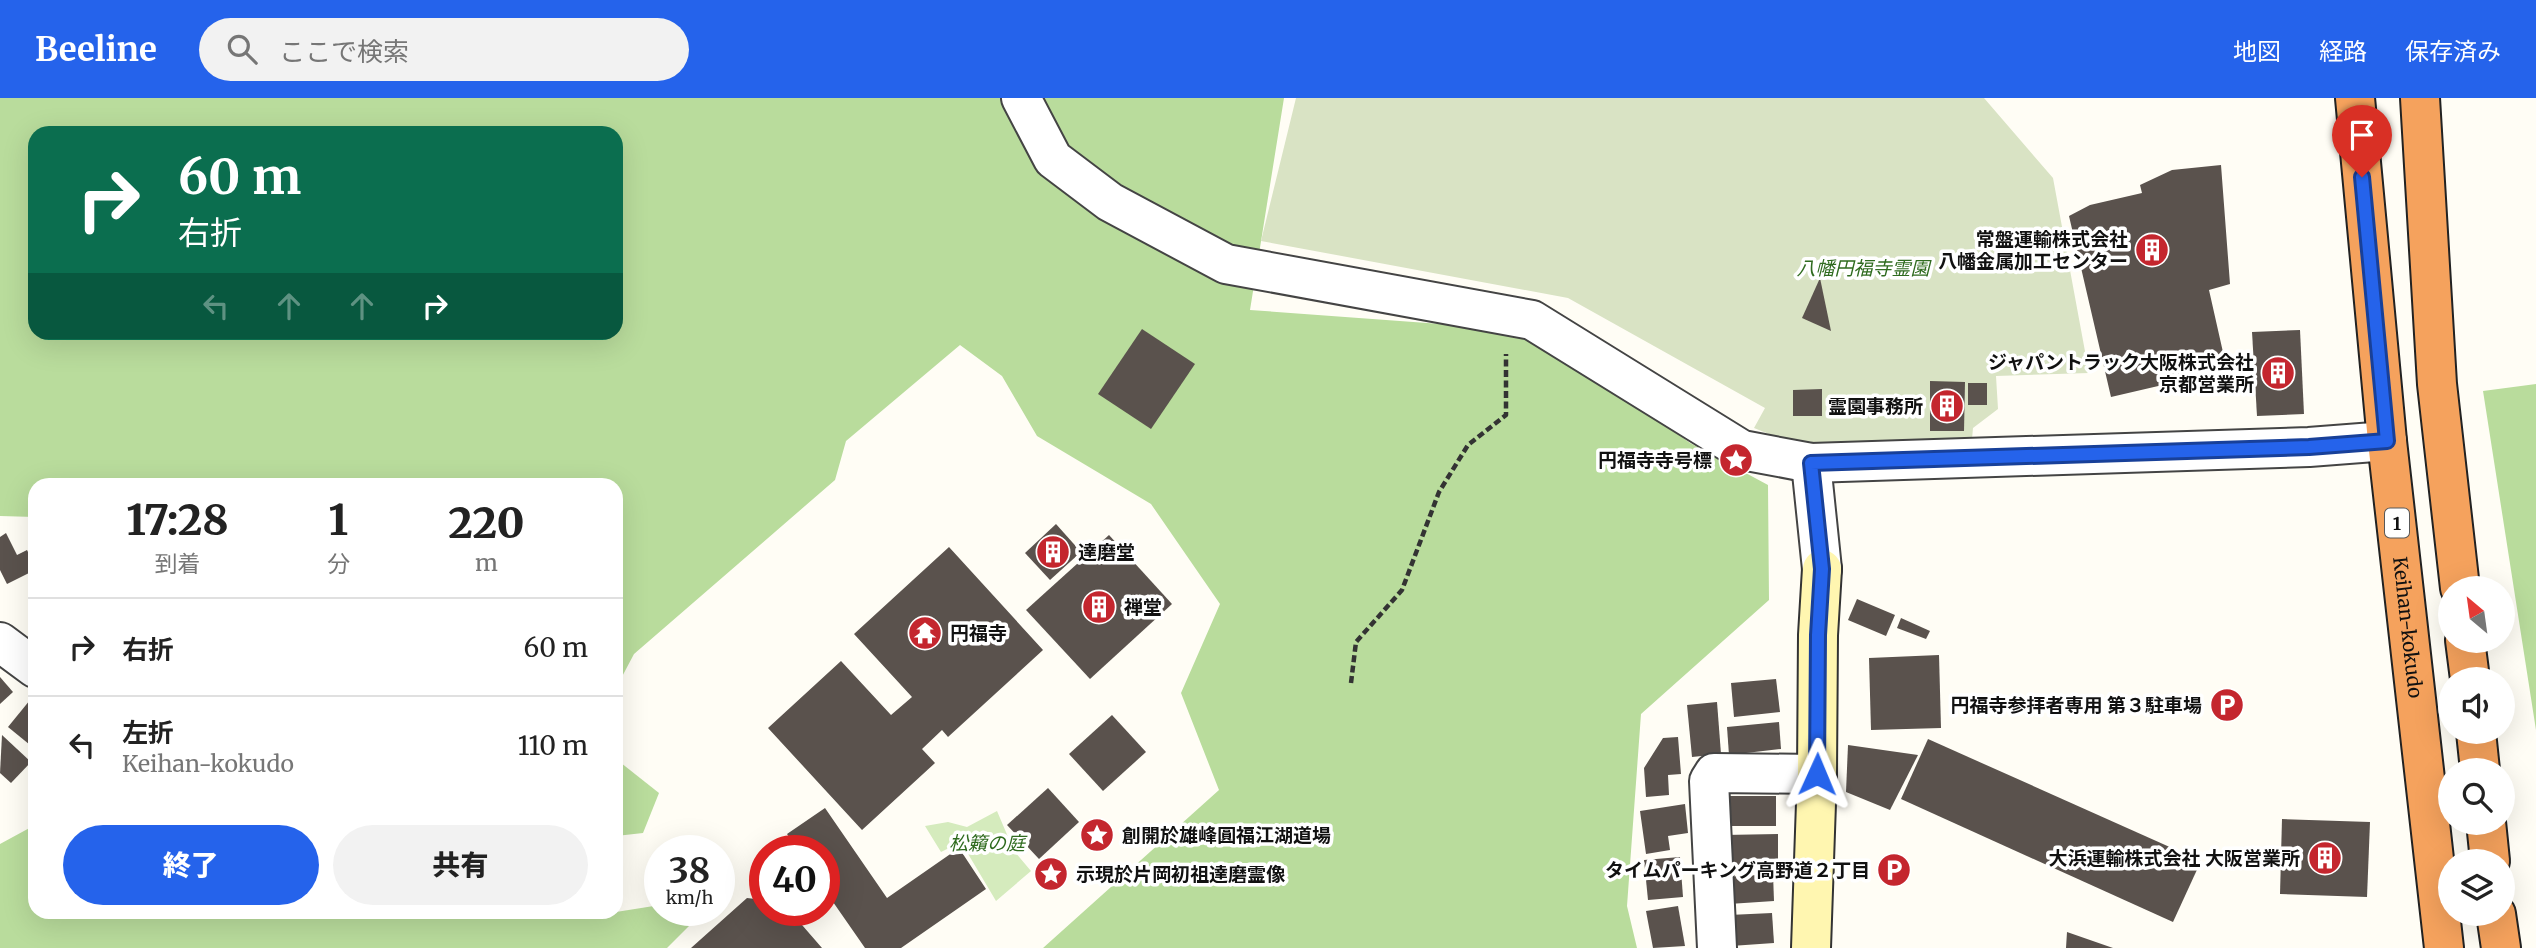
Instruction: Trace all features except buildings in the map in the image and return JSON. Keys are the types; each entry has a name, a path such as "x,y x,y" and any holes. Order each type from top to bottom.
{"highway":[{"name":"Keihan-kokudo","path":"2355,98 2387,441 2444,948"},
{"path":"2420,98 2437,384 2459,576"},
{"path":"2498,926 2501,948"}],"street":[{"path":"1021,98 1053,159 1110,202 1226,264 1532,320 1742,450 1811,463 2309,447 2387,441"},
{"path":"1811,463 1822,569 1811,948"},
{"path":"0,642 28,663"},
{"path":"1717,948 1709,781 1714,773 1817,774"}],"path":[{"path":"1352,683 1356,642 1402,590 1439,492 1468,446 1506,415 1505,315"}],"green space":[{"path":"0,98 1284,98 1250,310 1537,331 1690,443 1768,485 1769,600 1641,714 1627,906 1637,948 1043,948 1219,790 1181,693 1220,604 1151,504 1037,436 1002,376 960,345 846,441 835,480 634,654 623,675 623,478 28,478 28,517 0,516"},
{"name":"八幡円福寺霊園","path":"1296,98 1984,98 2053,178 2089,373 1996,376 1998,409 1973,428 1972,439 1791,443 1754,428 1765,408 1568,298 1261,241"},
{"path":"2536,384 2536,730 2515,596 2515,576 2512,576 2483,391"},
{"path":"623,765 659,793 643,833 623,835"},
{"name":"松籟の庭","path":"997,811 1014,851 1031,871 996,901 961,842 941,852 925,826 948,822 967,827"},
{"path":"28,829 28,919 623,919 623,911 644,908 644,926 689,926 667,948 0,948 0,844"}],"place":[{"name":"常盤運輸株式会社 八幡金属加工センター","path":"2152,250"},
{"name":"ジャパントラック大阪株式会社 京都営業所","path":"2278,373"},
{"name":"霊園事務所","path":"1947,406"},
{"name":"円福寺寺号標","path":"1736,460"},
{"name":"達磨堂","path":"1053,552"},
{"name":"禅堂","path":"1099,607"},
{"name":"円福寺","path":"925,633"},
{"name":"円福寺参拝者専用 第３駐車場","path":"2227,705"},
{"name":"創開於雄峰圓福江湖道場","path":"1097,835"},
{"name":"大浜運輸株式会社 大阪営業所","path":"2325,858"},
{"name":"タイムパーキング高野道２丁目","path":"1894,870"},
{"name":"示現於片岡初祖達磨霊像","path":"1051,874"}],"route":[{"path":"1817,774 1818,635 1822,569 1811,463 2309,447 2387,441 2362,177"}]}
